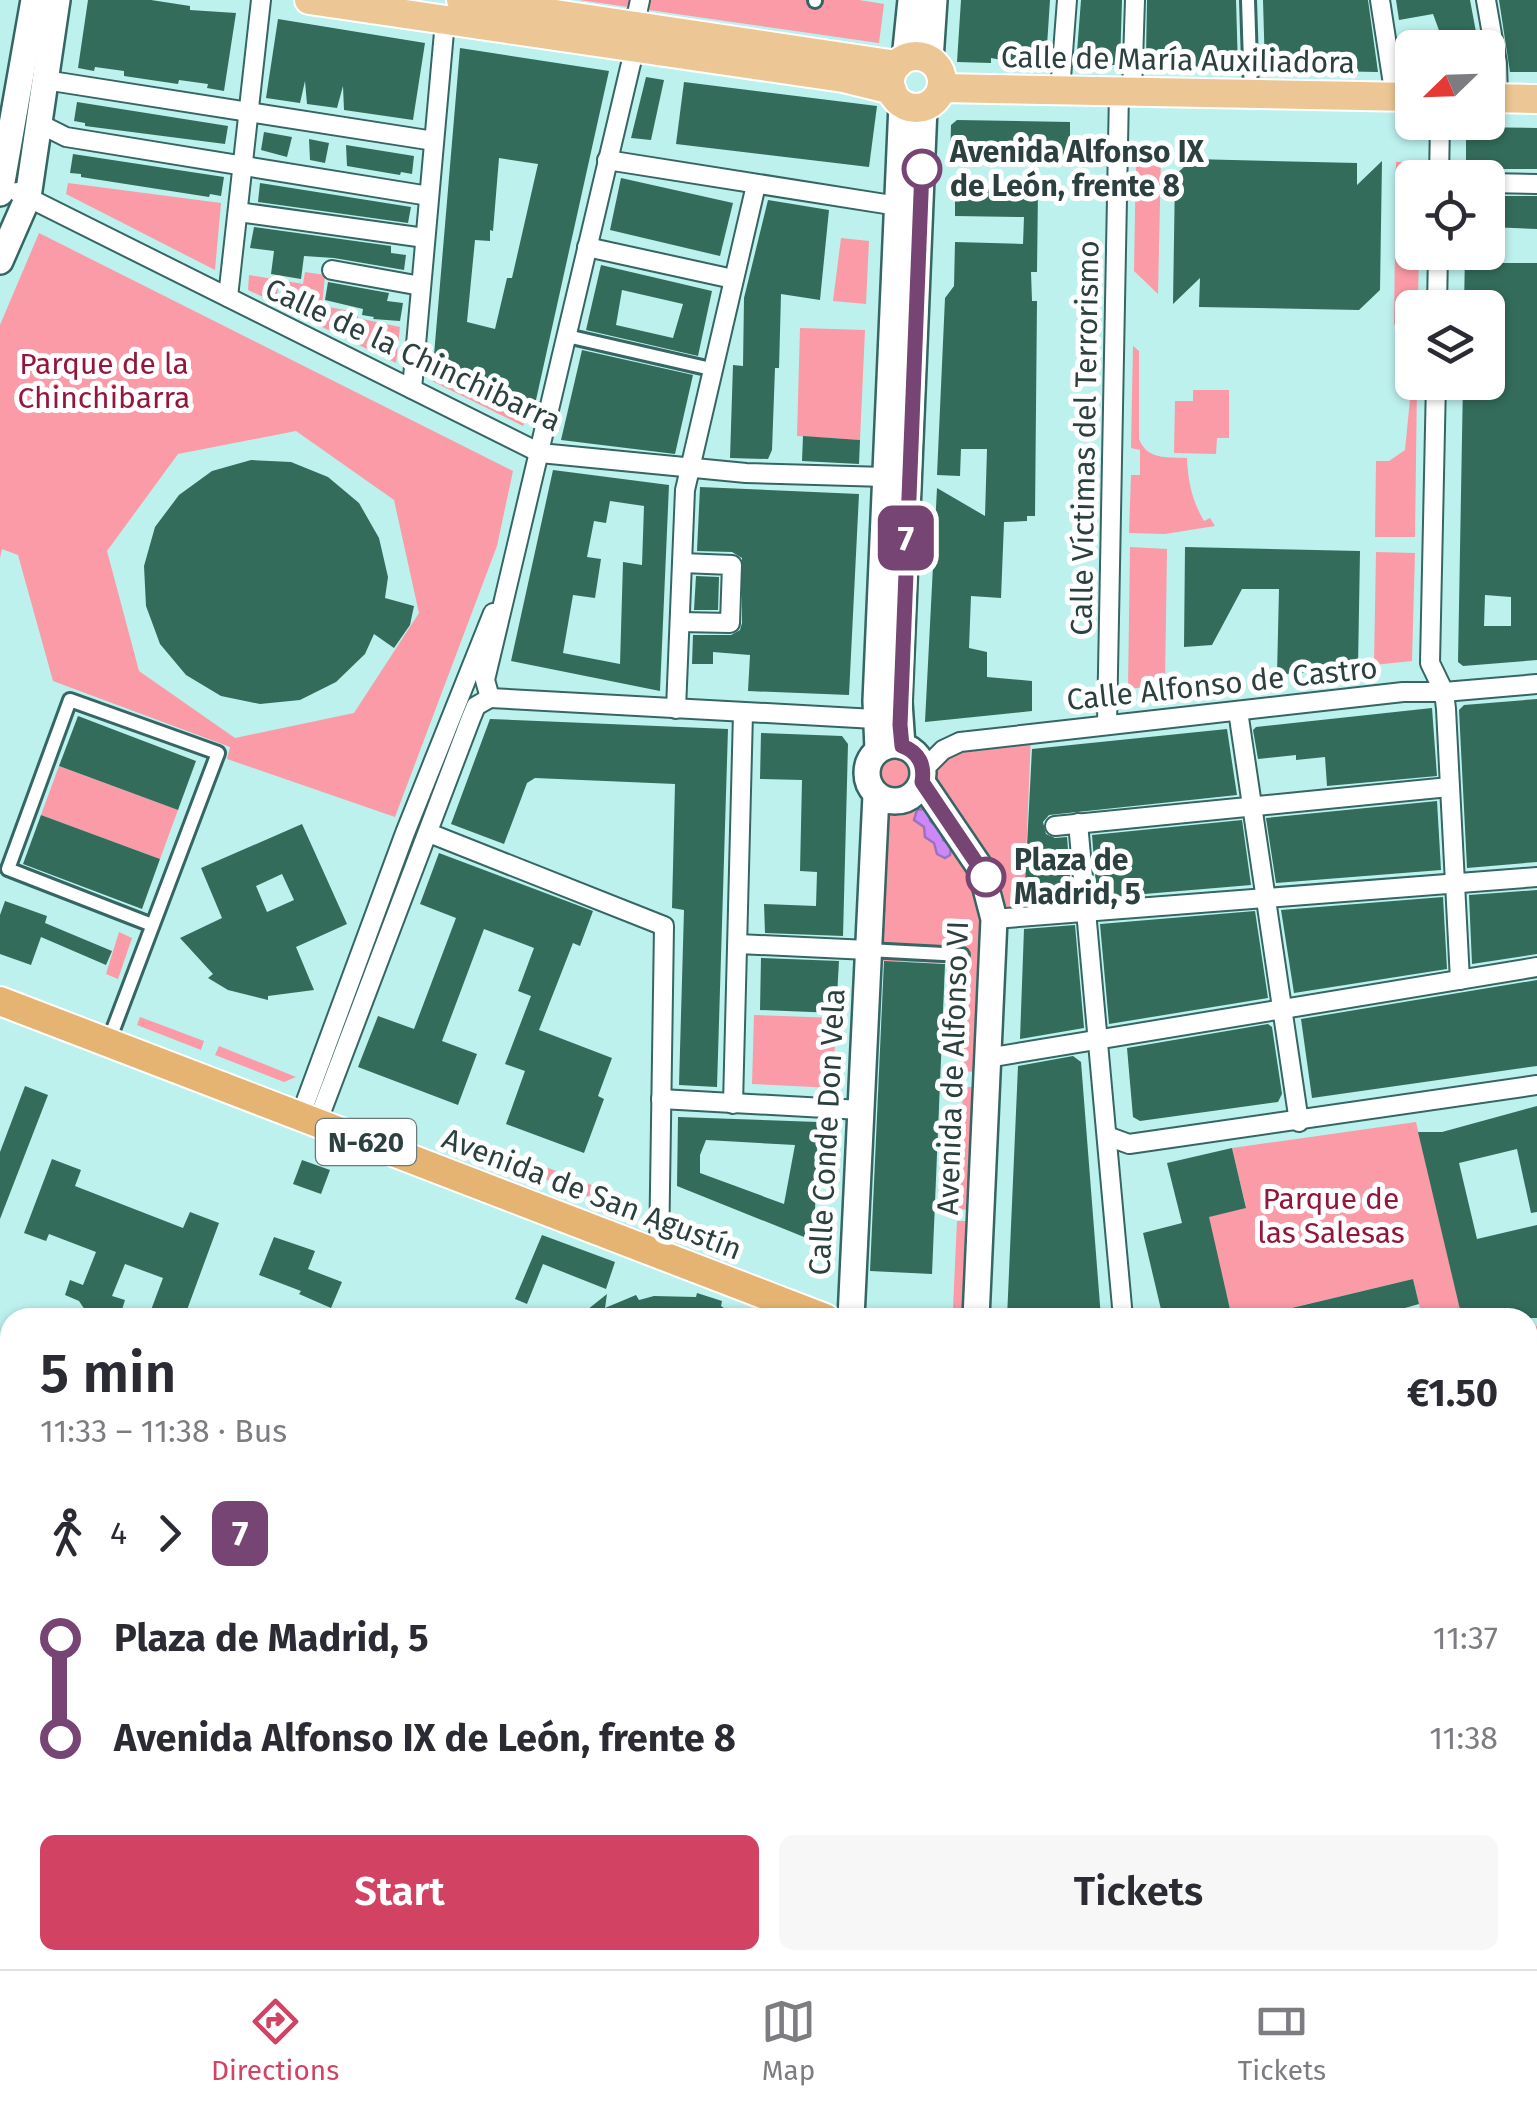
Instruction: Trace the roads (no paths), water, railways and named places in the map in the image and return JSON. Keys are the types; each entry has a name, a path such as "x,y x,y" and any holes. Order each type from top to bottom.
{"highway":[{"name":"Avenida de San Agustín","path":"0,1001 799,1308"}],"main road":[{"path":"2,189 17,120 34,0"},
{"path":"0,261 28,197 17,120 45,80 57,0"},
{"name":"Calle de María Auxiliadora","path":"309,0 634,26 913,82 1060,91 1395,97"},
{"path":"910,0 913,82 899,702 890,748 866,767 866,777 876,795 884,800 902,801 918,790 922,776 918,758 890,748 875,719 898,206 913,82 934,0"},
{"path":"1505,98 1537,99"},
{"name":"Avenida de Alfonso VI","path":"922,776 982,868 994,919 976,1308"},
{"name":"Calle Conde Don Vela","path":"851,1308 876,795"}],"street":[{"path":"228,296 261,0"},
{"path":"1060,91 1067,0"},
{"name":"Calle Víctimas del Terrorismo","path":"1107,724 1126,92 1135,0"},
{"path":"1248,0 1251,94"},
{"path":"1380,0 1395,61"},
{"path":"1486,0 1491,30"},
{"path":"412,389 434,141 453,10"},
{"path":"490,698 485,680 567,336 634,26"},
{"path":"45,80 434,141"},
{"path":"17,120 66,136 429,196"},
{"path":"607,160 898,206"},
{"path":"1505,183 1537,184"},
{"path":"676,709 685,490 756,185"},
{"name":"Calle de la Chinchibarra","path":"2,189 28,197 540,453 689,469 886,477"},
{"path":"238,212 425,238"},
{"path":"587,247 733,280"},
{"path":"332,270 421,286"},
{"path":"567,336 712,369"},
{"path":"1436,400 1430,664 1444,692 1460,980"},
{"path":"680,622 730,624 732,584 732,565 682,563"},
{"path":"309,1120 405,833 477,648 512,571"},
{"name":"Calle Alfonso de Castro","path":"922,776 943,750 960,742 1403,692 1537,684"},
{"path":"309,1120 476,706 490,698 875,719"},
{"path":"108,1043 218,753 70,700 8,869 152,925"},
{"path":"1238,711 1298,1122"},
{"path":"733,1104 743,713"},
{"path":"1054,826 1449,788"},
{"path":"1078,824 1123,1308"},
{"path":"428,833 664,926 659,1254"},
{"path":"994,919 1537,877"},
{"path":"738,944 962,955"},
{"path":"987,1058 1537,967"},
{"path":"1107,1136 1129,1144 1537,1085"},
{"path":"661,1099 861,1110"}],"place":[{"name":"Avenida Alfonso IX de León, frente 8","path":"922,169"},
{"name":"Plaza de Madrid, 5","path":"986,877"}],"park label":[{"name":"Parque de la Chinchibarra","path":"104,381"},
{"name":"Parque de las Salesas","path":"1331,1216"}]}
